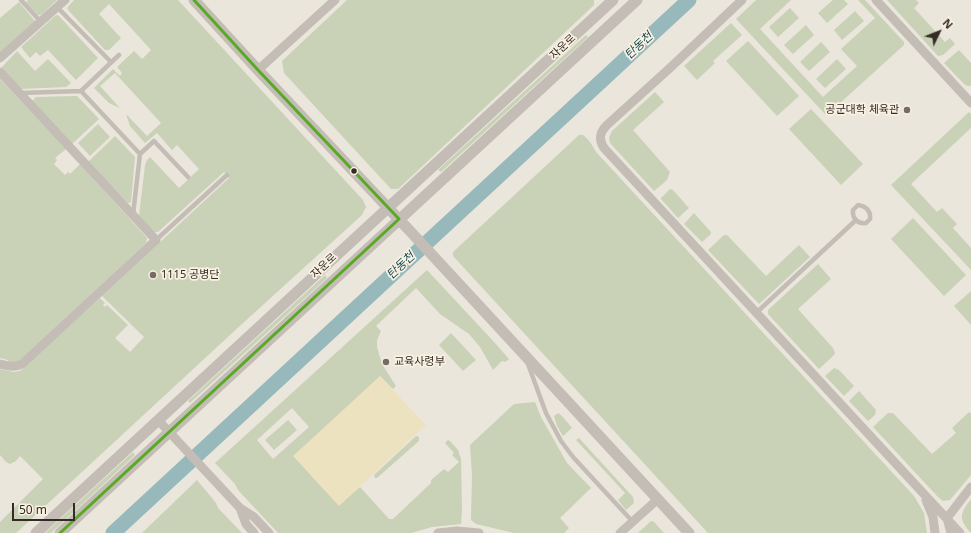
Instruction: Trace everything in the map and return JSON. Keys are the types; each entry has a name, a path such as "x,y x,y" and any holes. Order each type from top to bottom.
{"street":[{"path":"0,58 65,0"},
{"path":"194,0 258,70 438,260 689,533"},
{"path":"258,70 335,0"},
{"name":"자운로","path":"60,533 637,0"},
{"path":"742,0 607,124 603,129 600,143 960,533"},
{"path":"876,0 971,102"},
{"name":"자운로","path":"36,533 610,1"},
{"path":"0,72 156,240 22,364 17,367 0,364"},
{"path":"158,420 225,493 240,508 254,517 269,533"},
{"path":"947,518 971,487"},
{"path":"922,491 930,508 935,533"},
{"path":"620,533 658,499"},
{"path":"240,508 246,524 254,533"},
{"path":"947,518 951,533"},
{"path":"438,533 456,531 479,533"}],"lane":[{"path":"21,0 41,22"},
{"path":"58,7 111,62"},
{"path":"20,93 81,91 119,55"},
{"path":"81,91 140,154"},
{"path":"133,216 140,154 154,141 188,177"},
{"path":"156,240 227,175"},
{"path":"756,313 856,220"},
{"path":"525,355 546,413 561,441 633,522"}],"green space":[{"path":"28,0 57,0 41,15 38,15 26,2"},
{"path":"74,0 178,0 363,200 366,207 362,215 16,533 0,533 0,522 43,479 20,456 16,461 10,464 0,455 0,369 13,372 20,371 100,298 105,303 103,305 105,307 107,305 128,325 115,338 130,352 144,337 102,296 229,178 224,172 158,232 154,232 139,216 145,165 150,157 179,188 199,169 177,145 172,150 157,133 145,143 130,126 126,114 147,136 161,123 115,73 100,86 120,108 109,103 94,88 113,69 120,76 122,73 117,67 134,51 142,59 151,50 109,4 99,14 121,38 109,50 105,50 67,8"},
{"path":"347,0 594,0 594,5 398,189 391,189 284,73 282,61"},
{"path":"756,0 791,0 760,29 823,97 857,66 841,49 875,18 858,0 865,0 904,42 904,45 828,114 825,114 736,19"},
{"path":"833,0 844,0 848,4 827,23 818,13"},
{"path":"887,0 916,0 919,3 914,8 945,42 950,38 955,44 943,55 938,56"},
{"path":"19,2 35,21 0,54 0,18"},
{"path":"790,8 799,18 778,37 769,27"},
{"path":"855,11 864,21 842,40 834,30"},
{"path":"57,15 98,58 76,80 48,50 40,56 36,52 30,58 21,47"},
{"path":"731,23 742,35 713,61 715,63 697,80 684,66"},
{"path":"806,25 814,35 793,54 784,45"},
{"path":"586,35 588,37 441,172 438,170"},
{"path":"748,41 799,96 777,116 726,61"},
{"path":"821,42 830,52 809,71 800,62"},
{"path":"959,50 971,63 971,86 964,84 944,63"},
{"path":"17,51 35,71 48,59 71,83 66,87 20,89 1,68"},
{"path":"837,59 846,69 825,88 816,79"},
{"path":"0,79 66,149 55,158 57,160 54,164 65,175 68,172 70,174 80,164 147,238 146,243 18,362 8,362 8,360 0,358"},
{"path":"655,92 664,102 633,130 670,172 667,180 654,191 610,143 609,138 612,131"},
{"path":"77,96 99,119 72,144 32,101 36,97"},
{"path":"811,109 863,164 841,185 789,129"},
{"path":"969,112 971,114 971,128 911,184 937,212 942,208 957,224 953,228 971,248 971,270 891,185"},
{"path":"98,124 110,137 90,156 78,143"},
{"path":"579,135 583,135 591,143 597,153 914,496 924,513 927,533 708,533 453,256 453,252"},
{"path":"115,136 135,157 131,202 128,203 88,162"},
{"path":"670,189 673,190 689,208 678,218 661,199"},
{"path":"694,213 711,232 711,234 702,242 684,224"},
{"path":"913,218 966,275 944,296 891,239"},
{"path":"724,235 727,235 766,276 799,245 810,257 759,304 708,250"},
{"path":"818,264 831,279 798,309 833,348 835,353 819,369 768,314 768,310"},
{"path":"427,270 509,359 505,362 502,361 493,370 480,347 469,334 440,314 416,288 376,326 381,331 377,340 377,347 382,364 396,386 393,389 380,376 339,505 360,487 389,519 393,519 431,483 431,480 444,469 448,472 459,462 452,455 454,453 445,443 448,440 458,450 461,459 461,524 432,527 411,533 278,533 215,463","holes":["292,408 309,427 273,459 257,440"]},
{"path":"325,275 327,278 190,403 188,401"},
{"path":"971,291 971,325 954,306"},
{"path":"451,333 476,360 463,371 439,345"},
{"path":"834,368 839,370 854,386 844,396 825,376"},
{"path":"859,391 876,410 875,415 868,421 849,401"},
{"path":"535,402 541,417 567,463 591,488 560,518 569,528 564,533 514,533 476,524 471,520 472,476 470,445 514,404"},
{"path":"969,412 971,413 971,475 950,500 943,501 938,497 873,427 888,413 893,413 932,454 956,433 952,428"},
{"path":"558,413 572,428 563,436 557,426 554,416"},
{"path":"288,420 297,430 274,450 265,440"},
{"path":"416,436 419,437 419,441 377,478 375,478 374,475"},
{"path":"579,438 633,497 634,503 626,510 618,500 625,493 576,440"},
{"path":"133,452 135,455 51,533 45,533"},
{"path":"197,480 216,503 218,508 242,533 142,533"},
{"path":"971,499 971,533 964,524 962,516"},
{"path":"651,521 654,522 664,533 638,533"}],"sand":[{"path":"380,376 426,425 339,506 293,456"}],"waterway":[{"name":"탄동천","path":"113,533 689,0"}],"transit line":[{"path":"60,533 399,219 194,0"}],"place":[{"name":"공군대학 체육관","path":"907,110"},
{"name":"1115 공병단","path":"153,275"},
{"name":"교육사령부","path":"386,362"}]}
